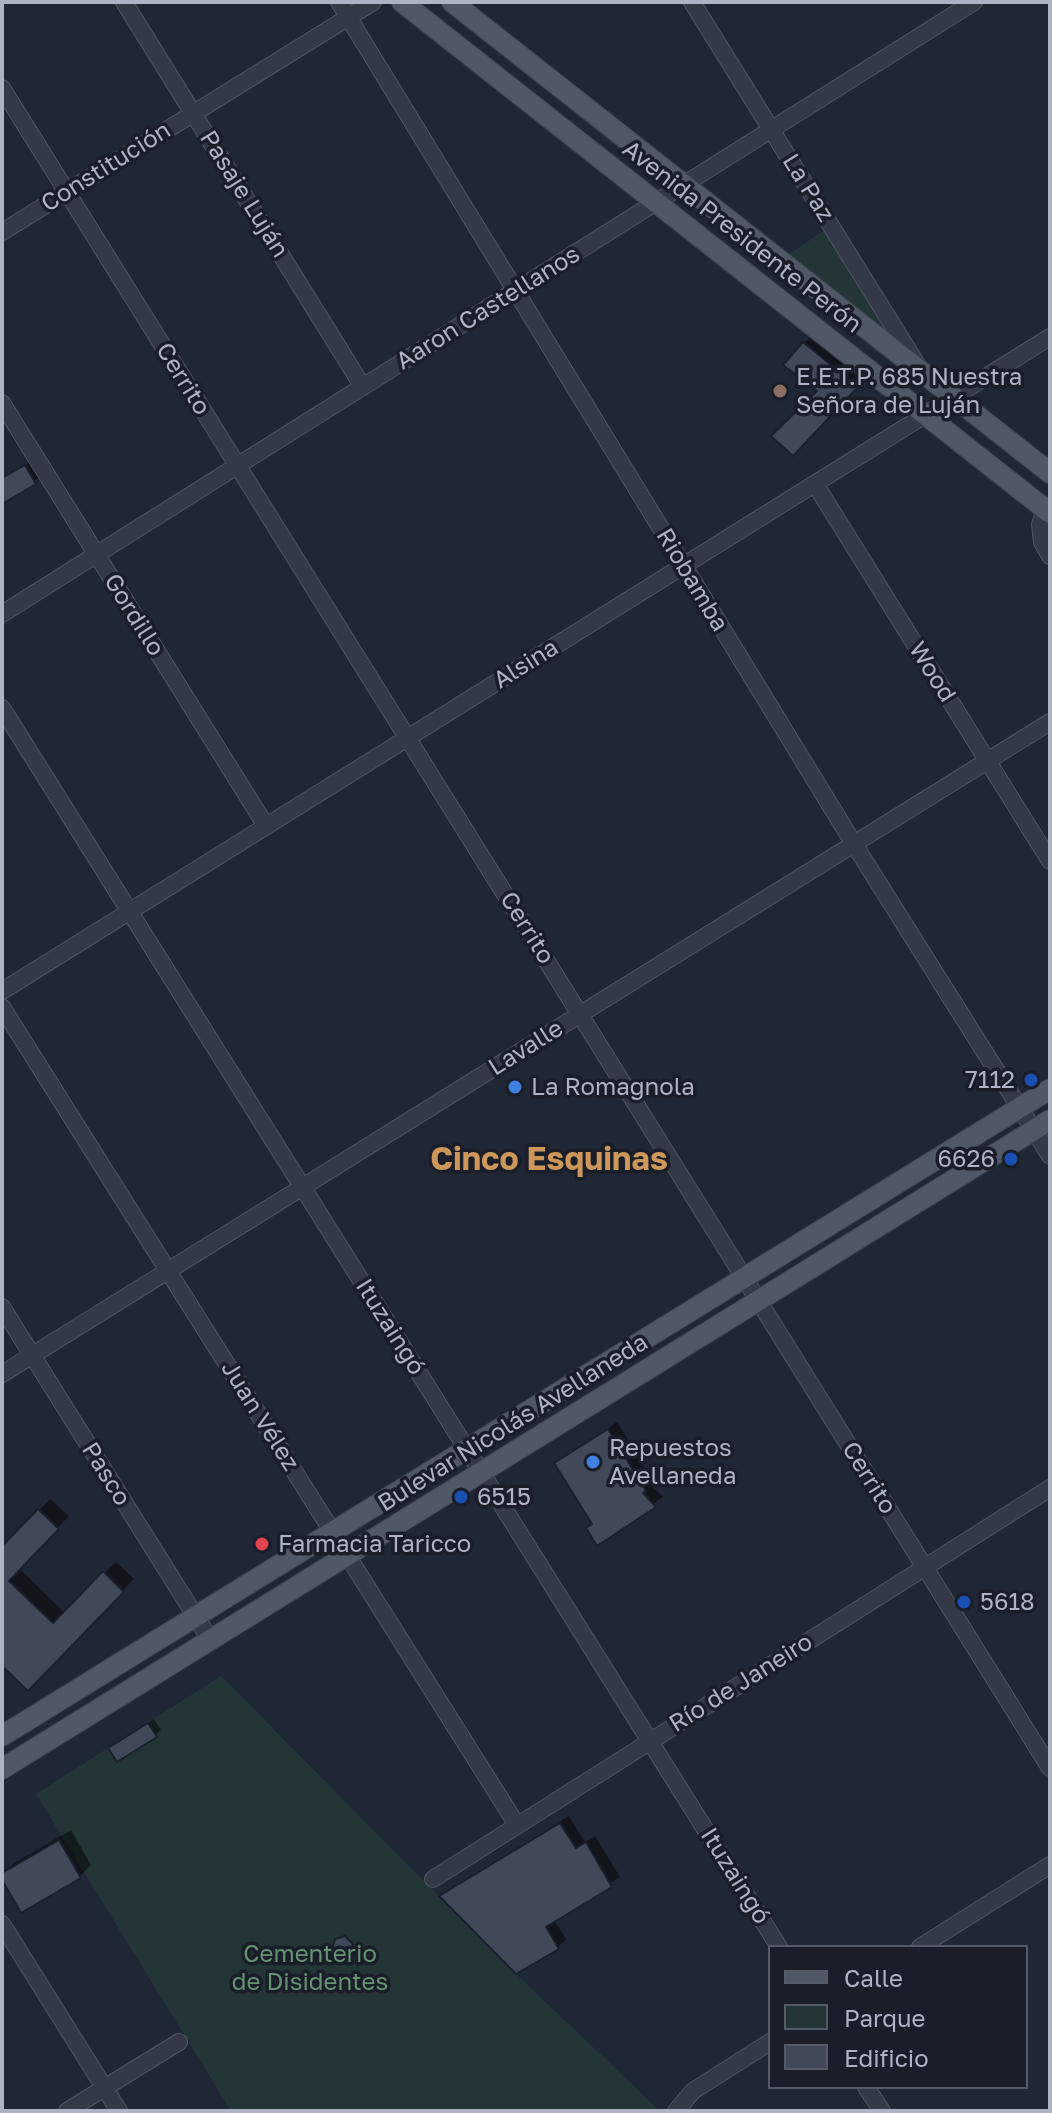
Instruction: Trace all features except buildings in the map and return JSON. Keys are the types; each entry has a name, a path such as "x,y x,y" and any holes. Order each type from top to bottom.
{"main road":[{"name":"Avenida Presidente Perón","path":"402,2 1048,511"},
{"name":"Avenida Presidente Perón","path":"452,2 1050,473"},
{"name":"Bulevar Nicolás Avellaneda","path":"2,1736 1050,1089"},
{"name":"Bulevar Nicolás Avellaneda","path":"2,1769 1042,1125"}],"street":[{"name":"Pasaje Luján","path":"124,2 363,387"},
{"name":"Riobamba","path":"339,2 854,844 1020,1108 1042,1125 1050,1156"},
{"name":"Constitución","path":"2,232 373,2"},
{"name":"La Paz","path":"692,2 923,374"},
{"name":"Aaron Castellanos","path":"2,614 974,2"},
{"name":"Cerrito","path":"2,88 1050,1768"},
{"name":"Alsina","path":"2,991 1050,337"},
{"name":"Gordillo","path":"2,403 266,826"},
{"name":"Wood","path":"815,484 1050,861"},
{"path":"1048,511 1040,524 1042,542 1050,556"},
{"name":"Ituzaingó","path":"2,708 778,1945"},
{"name":"Lavalle","path":"2,1374 1050,722"},
{"name":"Juan Vélez","path":"2,1007 517,1825"},
{"name":"Pasco","path":"2,1307 211,1641"},
{"name":"Río de Janeiro","path":"433,1879 1050,1488"},
{"path":"923,1945 1050,1865"},
{"path":"2,1924 119,2111"},
{"path":"67,2111 179,2042"},
{"path":"676,2111 693,2091 768,2043"},
{"path":"867,2089 882,2111"}],"green space":[{"path":"826,229 891,336 788,255"},
{"name":"Cementerio de Disidentes","path":"221,1676 516,1974 660,2111 231,2111 36,1794"}],"place":[{"name":"E.E.T.P. 685 Nuestra Señora de Luján","path":"780,391"},
{"name":"7112","path":"1031,1080"},
{"name":"La Romagnola","path":"515,1087"},
{"name":"6626","path":"1011,1159"},
{"name":"Repuestos Avellaneda","path":"593,1462"},
{"name":"6515","path":"461,1497"},
{"name":"Farmacia Taricco","path":"262,1544"},
{"name":"5618","path":"964,1602"}],"district":[{"name":"Cinco Esquinas","path":"549,1160"}]}
